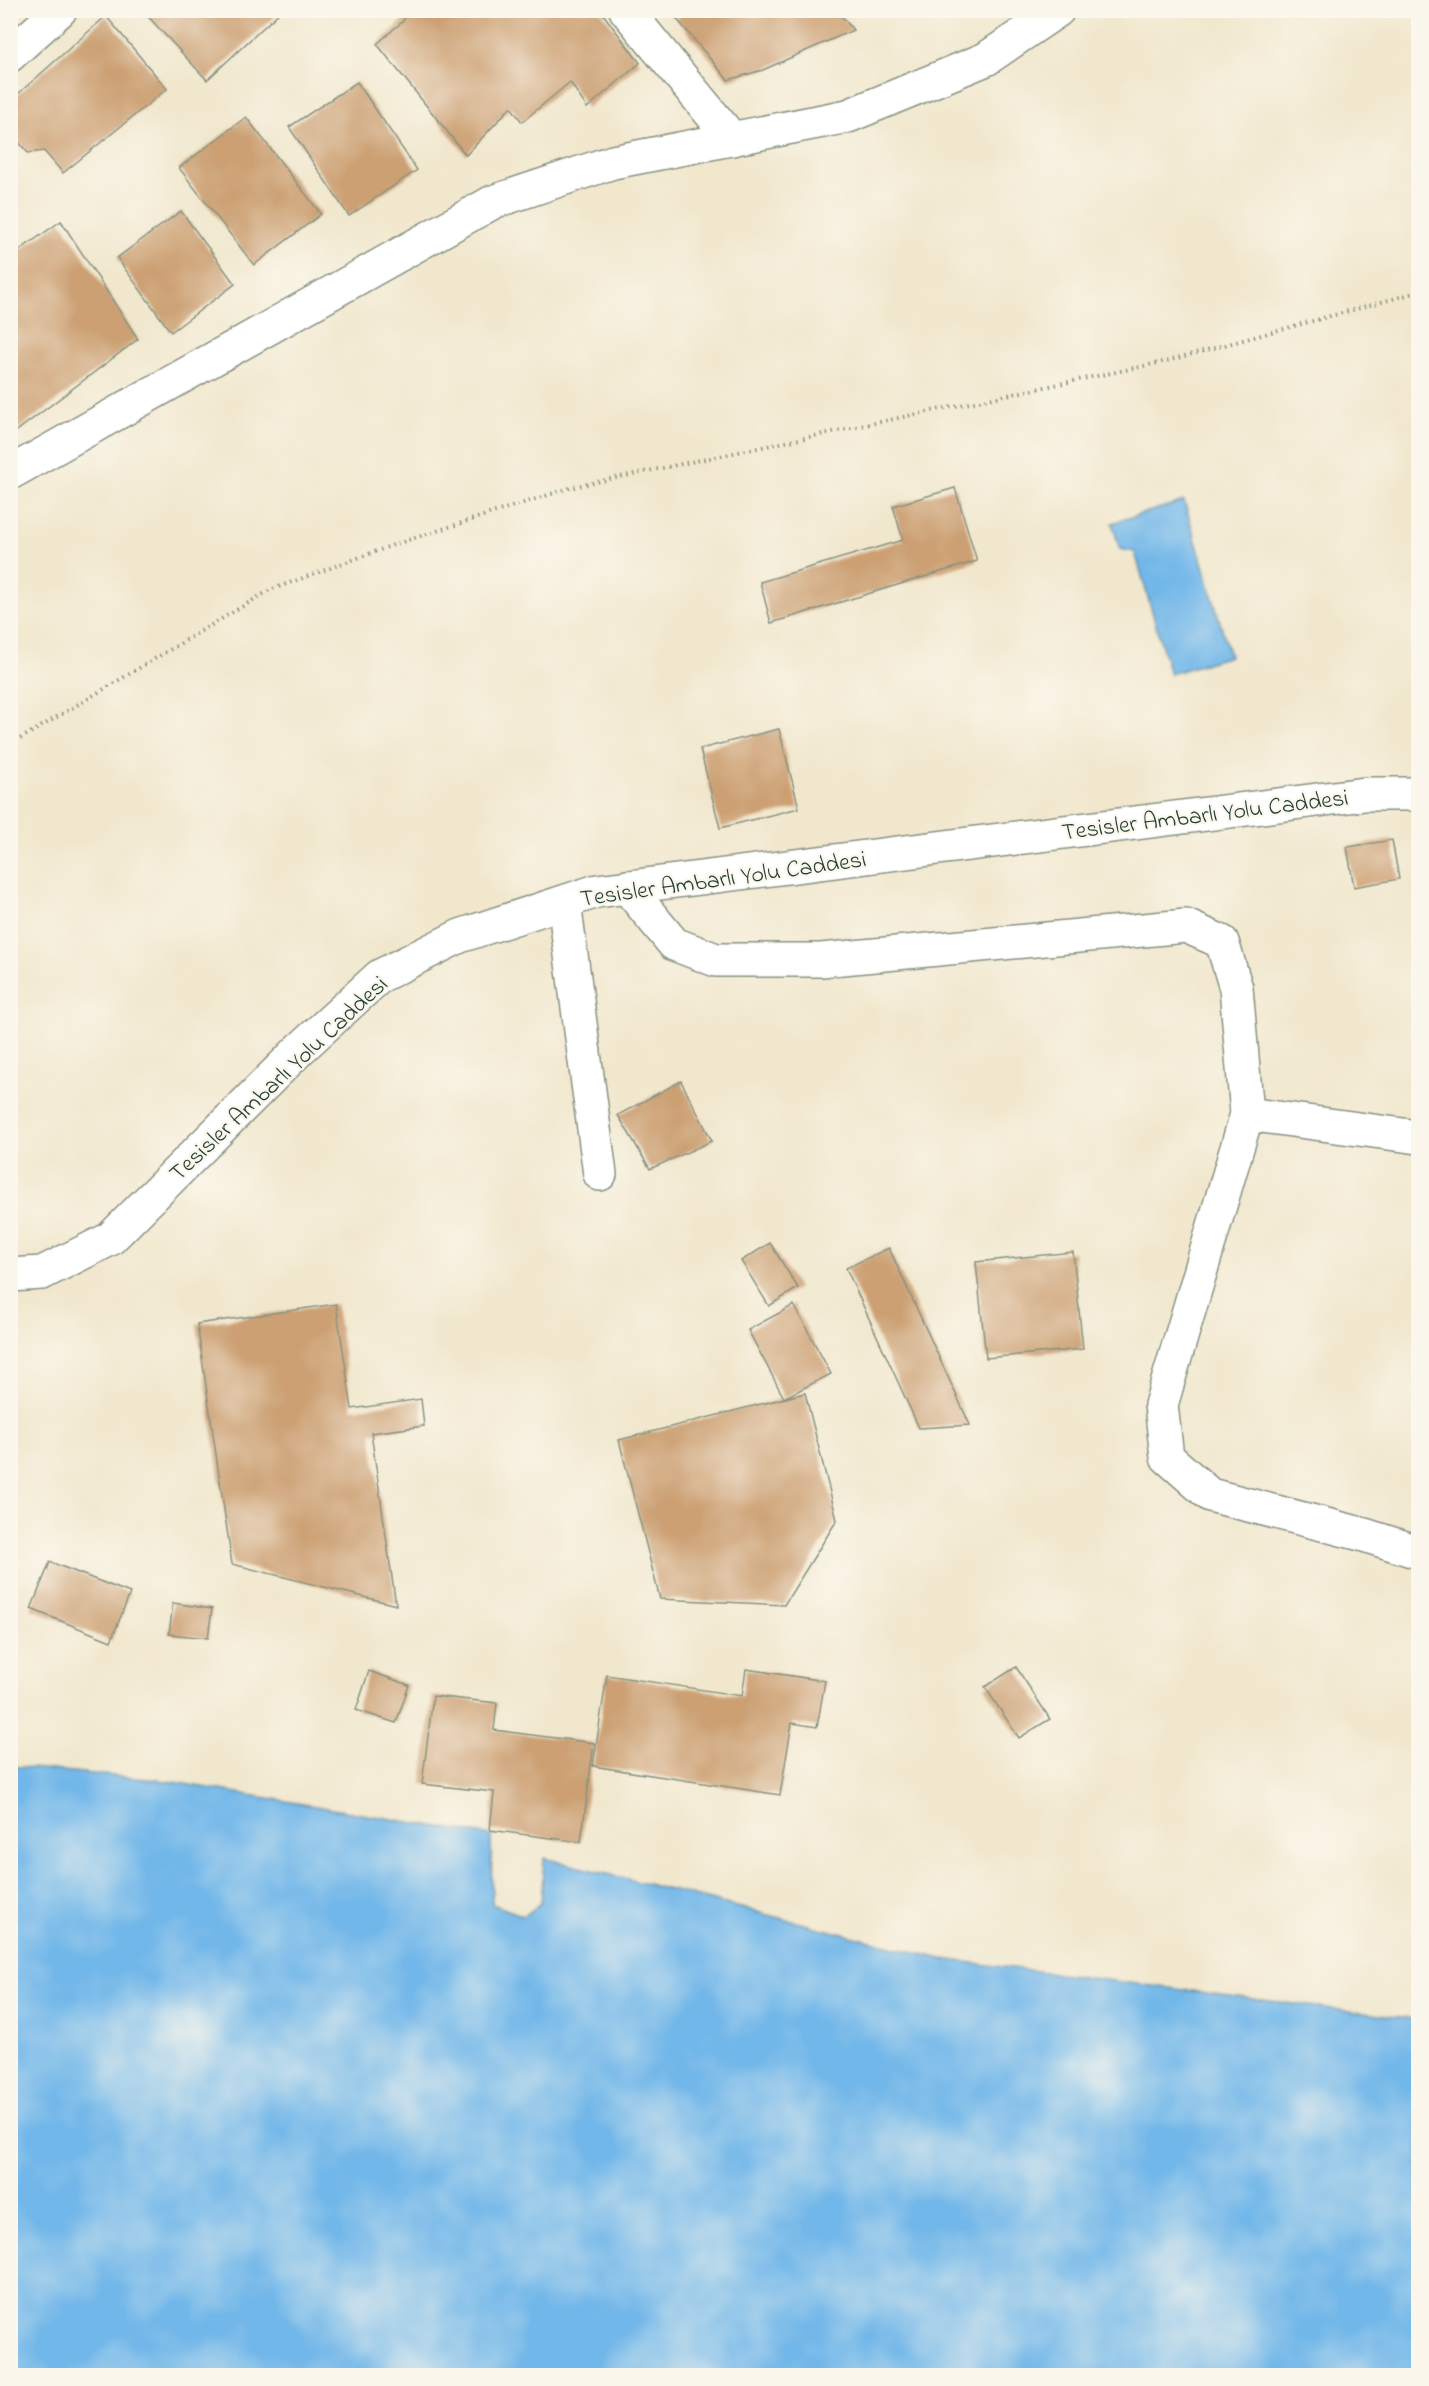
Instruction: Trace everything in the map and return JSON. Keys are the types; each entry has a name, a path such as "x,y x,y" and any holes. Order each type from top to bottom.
{"street":[{"path":"10,55 60,10"},
{"path":"626,10 732,139"},
{"path":"10,473 493,202 613,162 848,116 986,59 1058,10"},
{"name":"Tesisler Ambarlı Yolu Caddesi","path":"10,1275 42,1273 110,1239 299,1050 380,976 460,936 597,891 1365,794 1419,794"},
{"path":"627,887 674,944 716,960 820,960 1186,926 1222,942 1236,988 1247,1114 1161,1405 1167,1457 1210,1495 1361,1534 1419,1552"},
{"path":"564,902 600,1173"},
{"path":"1247,1114 1419,1137"}],"path":[{"path":"10,745 270,590 396,544 573,487 1163,362 1419,292"}],"water":[{"path":"1184,501 1230,656 1170,674 1135,552 1120,549 1112,523"},
{"path":"10,1766 167,1781 491,1836 492,1904 524,1916 541,1903 544,1858 942,1959 1418,2020 1418,2375 11,2375"}],"building":[{"path":"142,10 282,10 207,80"},
{"path":"404,10 600,10 640,63 587,108 570,82 522,122 511,107 466,155 377,44 404,20"},
{"path":"686,10 837,10 853,30 763,70 728,80 676,18"},
{"path":"926,10 939,10 932,17"},
{"path":"106,16 167,89 63,173 44,151 28,153 10,132 10,101"},
{"path":"357,82 417,170 349,216 289,127"},
{"path":"246,117 321,214 254,265 179,168"},
{"path":"181,211 235,284 171,332 117,258"},
{"path":"61,221 138,339 14,433 10,429 10,257"},
{"path":"955,488 977,561 771,623 760,582 903,540 893,506"},
{"path":"779,729 799,808 720,828 700,749"},
{"path":"1392,840 1399,879 1354,887 1347,847"},
{"path":"681,1081 712,1141 650,1169 618,1115"},
{"path":"770,1243 798,1288 769,1306 741,1261"},
{"path":"889,1248 970,1425 919,1428 846,1268"},
{"path":"1073,1252 1083,1349 986,1358 976,1262"},
{"path":"336,1304 352,1409 421,1399 424,1426 371,1433 396,1605 232,1564 197,1324"},
{"path":"794,1305 831,1374 784,1398 748,1330"},
{"path":"805,1393 837,1520 784,1605 660,1599 619,1440"},
{"path":"50,1562 130,1593 111,1641 31,1609"},
{"path":"173,1603 212,1609 208,1638 169,1634"},
{"path":"1016,1667 1050,1719 1019,1738 985,1687"},
{"path":"746,1669 825,1681 817,1727 792,1723 780,1795 593,1766 607,1675 742,1696"},
{"path":"369,1671 409,1685 396,1723 356,1710"},
{"path":"433,1696 497,1703 494,1730 594,1743 581,1842 490,1830 494,1792 422,1784"}]}
